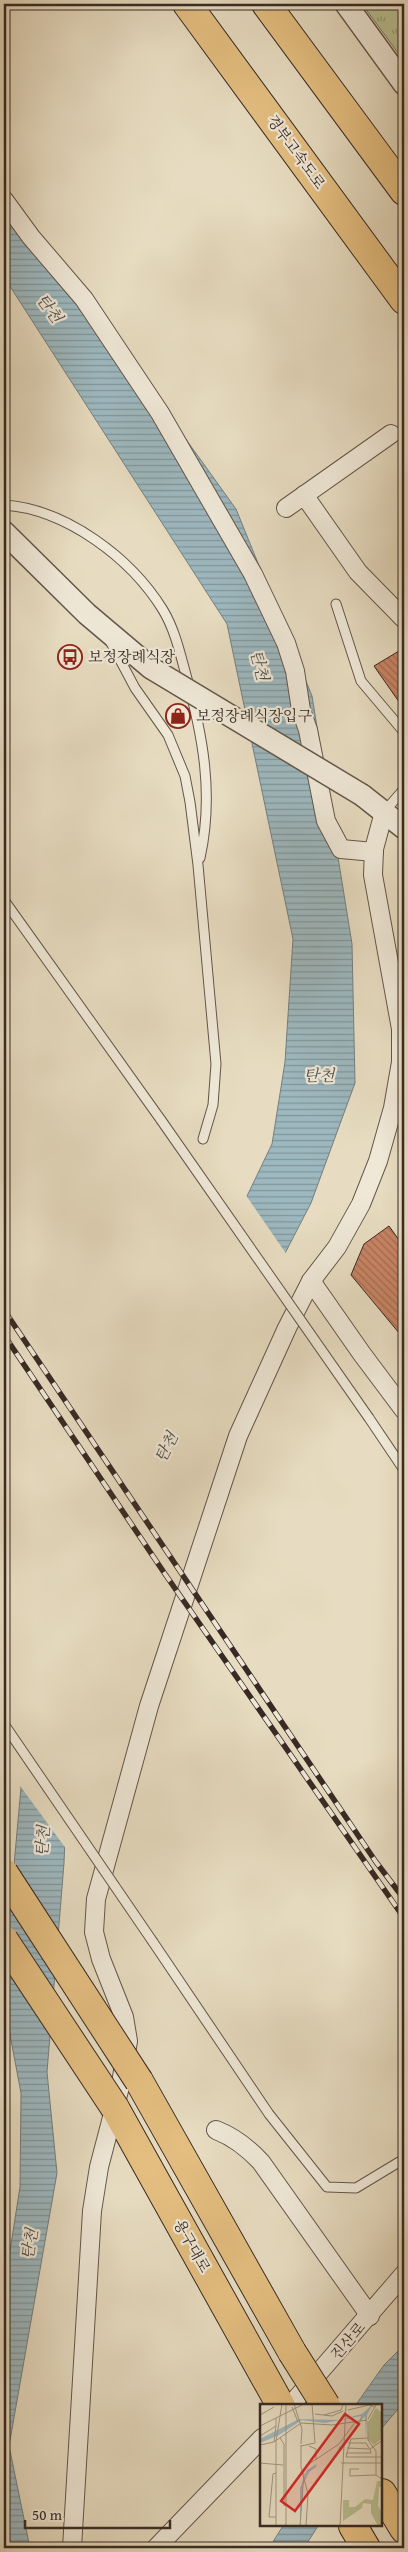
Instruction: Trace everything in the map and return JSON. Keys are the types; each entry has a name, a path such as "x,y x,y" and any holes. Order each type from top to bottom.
{"main road":[{"name":"경부고속도로","path":"187,4 404,300"},
{"path":"266,4 404,191"},
{"path":"4,1872 139,2081 321,2404"},
{"name":"용구대로","path":"4,1940 115,2108 276,2398"},
{"path":"292,2352 325,2404"},
{"path":"383,2495 404,2529"},
{"path":"383,2515 401,2548"},
{"path":"338,2527 349,2548"},
{"path":"353,2527 366,2548"}],"street":[{"path":"346,4 404,84"},
{"path":"4,200 31,237 84,299 160,413 216,508 253,574 286,643 295,671 301,710 308,730 326,822 341,849 374,852"},
{"path":"286,508 391,434"},
{"path":"304,495 358,572 404,619"},
{"path":"4,532 104,630 151,668 362,795 404,828"},
{"path":"72,2548 92,2211 99,2167 121,2082 128,2041 124,2016 101,1958 94,1932 96,1898 149,1706 238,1436 287,1328 311,1281 337,1247 362,1204 378,1161 393,1108 401,1062 401,1029 374,875 374,852 384,812"},
{"path":"311,1281 404,1410"},
{"path":"216,2130 229,2135 256,2157 370,2316"},
{"name":"진산로","path":"292,2404 370,2316 404,2274"},
{"path":"156,2548 260,2440"}],"lane":[{"path":"4,505 20,506 38,511 74,527 98,541 134,576 163,610 175,636 198,720 206,768 206,828 198,865"},
{"path":"336,604 361,681 404,732"},
{"path":"104,630 135,688 168,735 178,756 190,802 198,865 216,1064 213,1105 203,1139"},
{"path":"384,812 404,789"},
{"path":"4,900 404,1470"},
{"path":"4,1724 269,2114 327,2187 356,2188 404,2159"}],"green space":[{"path":"362,4 404,4 404,61"}],"water":[{"name":"탄천","path":"4,186 236,509 312,696 352,944 355,1083 311,1203 72,1665 64,1863 47,2072 57,2173 9,2446 30,2548 4,2548 4,2289 20,2187 21,2093 4,2003 4,1976 30,1688 187,1321 272,1144 285,1062 293,939 227,624 4,277"},
{"path":"404,2345 404,2402 383,2427 383,2404 356,2404 384,2365"},
{"path":"282,2527 317,2527 304,2548 269,2548"}],"pier":[{"path":"245,1194 287,1255 74,1666 67,1850 18,1783 28,1687 184,1320"}],"building":[{"path":"404,648 404,709 374,666"},
{"path":"389,1226 404,1247 404,1339 351,1275 364,1244"}],"railway":[{"path":"4,1310 376,1862 404,1899"},
{"path":"4,1335 165,1574 404,1918"}],"place":[{"name":"보정장례식장","path":"70,657"},
{"name":"보정장례식장입구","path":"178,716"}]}
